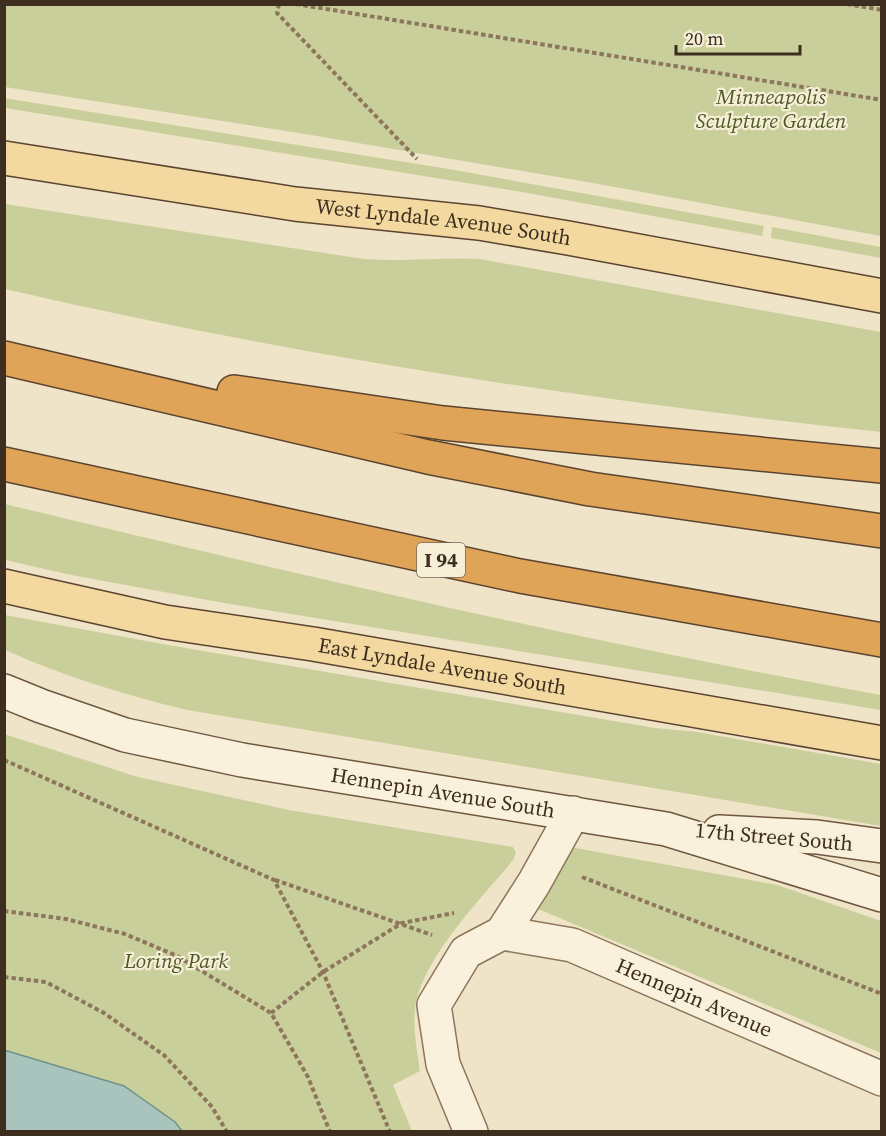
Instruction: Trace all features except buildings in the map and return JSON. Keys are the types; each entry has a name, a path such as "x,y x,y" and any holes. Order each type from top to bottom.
{"highway":[{"path":"4,356 443,423 882,466"},
{"path":"4,356 428,457 590,489 882,531"},
{"name":"I 94","path":"4,464 520,576 882,640"}],"main road":[{"name":"West Lyndale Avenue South","path":"4,158 295,204 479,223 882,296"},
{"name":"East Lyndale Avenue South","path":"4,586 165,622 325,645 882,743"},
{"name":"Hennepin Avenue South","path":"4,691 41,706 137,737 242,760 666,829 882,895"},
{"path":"471,1131 443,1064 434,1005 466,952 502,933 534,883 573,813"},
{"name":"17th Street South","path":"666,829 817,837 882,846"},
{"name":"Hennepin Avenue","path":"502,933 572,945 882,1079"}],"path":[{"path":"279,4 278,13 417,159"},
{"path":"296,4 882,100"},
{"path":"847,4 882,10"},
{"path":"4,760 274,880 435,936"},
{"path":"274,880 323,972 390,1131"},
{"path":"4,911 66,919 125,934 177,956 271,1013 308,1077 330,1131"},
{"path":"271,1013 323,972"},
{"path":"4,977 46,982 104,1013 165,1056 212,1107 228,1131"}],"green space":[{"name":"Minneapolis Sculpture Garden","path":"4,5 881,5 881,236 593,183 305,134 5,87"},
{"path":"4,98 449,169 764,226 762,236 522,192 5,108"},
{"path":"5,204 364,259 480,259 881,332 881,432 660,406 441,374 222,335 5,289"},
{"path":"772,227 881,247 881,258 771,238"},
{"path":"5,504 551,630 881,695 881,710 224,603 71,575 5,560"},
{"path":"5,615 655,728 697,732 881,764 881,826 187,710 94,684 5,650"},
{"name":"Loring Park","path":"4,734 138,777 289,810 513,847 516,853 513,860 454,930 428,971 419,991 415,1025 420,1071 393,1085 412,1131 5,1131"},
{"path":"570,847 777,885 881,921 881,1053 538,909"}],"water":[{"path":"4,1050 124,1086 175,1122 182,1131 5,1131"}]}
